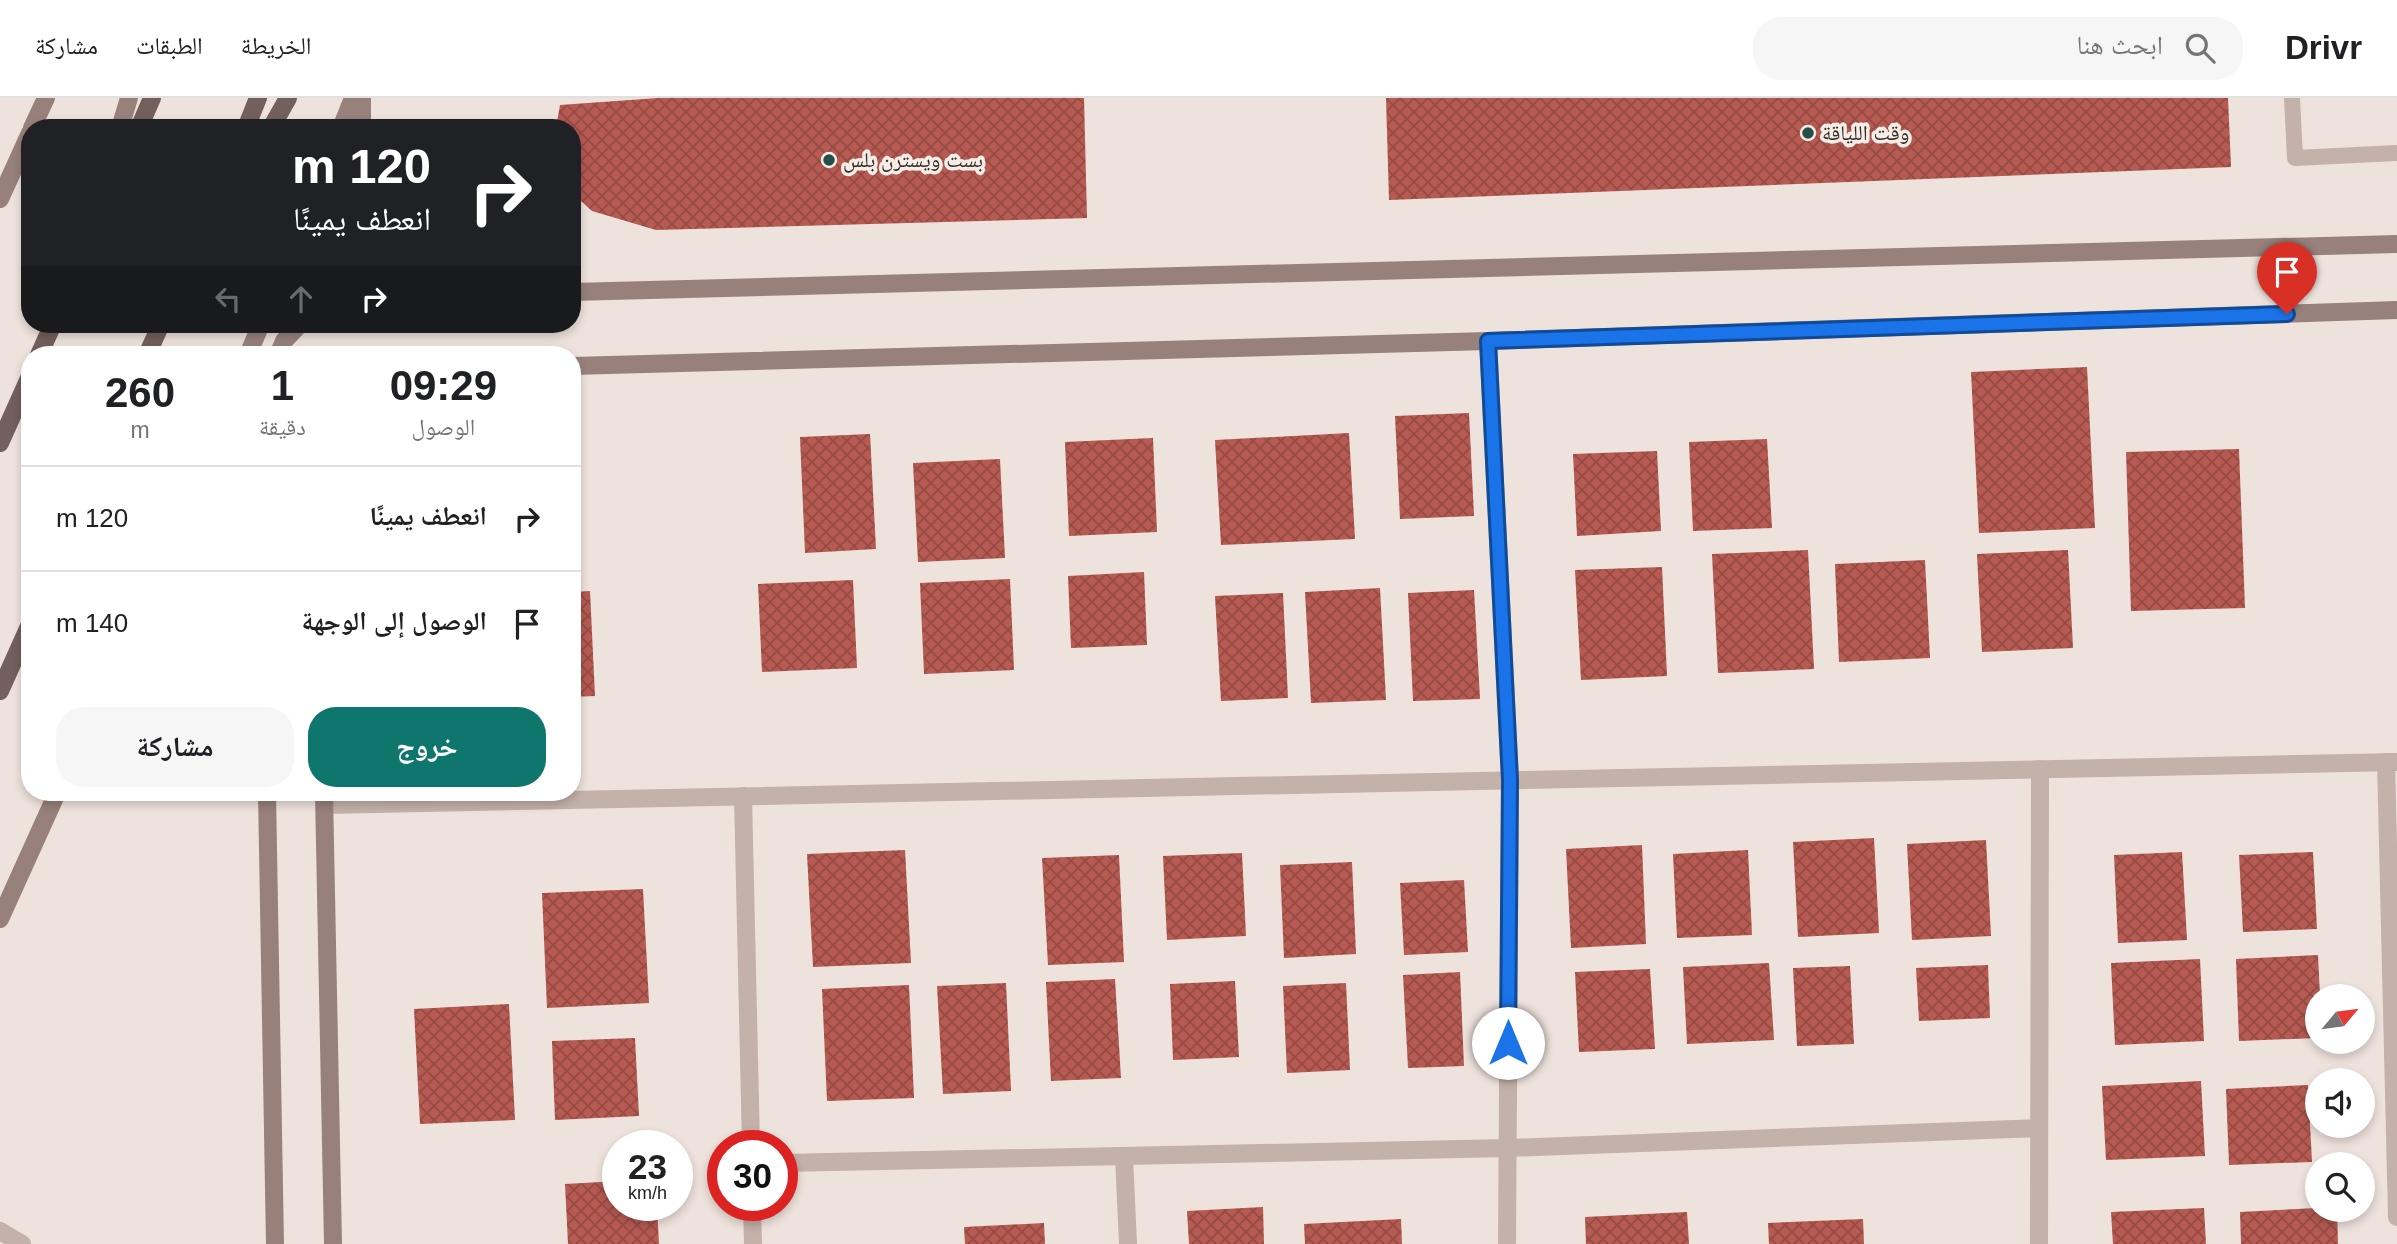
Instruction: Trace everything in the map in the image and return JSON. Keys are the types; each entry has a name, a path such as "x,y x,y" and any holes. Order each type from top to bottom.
{"main road":[{"path":"143,119 152,98"},
{"path":"250,119 258,98"},
{"path":"276,119 288,98"},
{"path":"0,443 21,396"},
{"path":"0,691 21,644"}],"street":[{"path":"36,119 46,98"},
{"path":"123,119 129,98"},
{"path":"345,119 353,98"},
{"path":"362,98 362,119"},
{"path":"0,199 21,153"},
{"path":"581,292 2397,244"},
{"path":"581,366 1488,341 2397,310"},
{"path":"1488,341 1510,780 1507,1244"},
{"path":"581,797 2392,762 2397,1217"},
{"path":"2039,1244 2040,769"},
{"path":"743,796 751,1130"},
{"path":"0,919 53,801"},
{"path":"267,801 275,1244"},
{"path":"325,801 332,1244"},
{"path":"798,1163 1508,1148 2039,1128"},
{"path":"1124,1156 1128,1244"},
{"path":"752,1221 753,1244"},
{"path":"0,1231 22,1244"}],"lane":[{"path":"2292,98 2295,158 2397,153"}],"building":[{"name":"بست ويسترن بلس","path":"658,98 1084,98 1087,218 656,230 592,211 581,201 581,119 558,119 560,105"},
{"name":"وقت اللياقة","path":"1386,98 2228,98 2231,167 1389,200"},
{"path":"2087,367 2095,528 1979,533 1971,372"},
{"path":"1469,413 1474,516 1400,519 1395,416"},
{"path":"1349,433 1355,539 1221,545 1215,440"},
{"path":"870,434 876,549 805,553 800,437"},
{"path":"1153,438 1157,532 1069,536 1065,442"},
{"path":"1767,439 1772,528 1693,531 1689,442"},
{"path":"2239,449 2245,608 2131,611 2126,452"},
{"path":"1657,451 1661,531 1577,536 1573,454"},
{"path":"1000,459 1005,558 918,562 913,463"},
{"path":"1808,550 1814,669 1718,673 1712,554"},
{"path":"2068,550 2073,648 1982,652 1977,554"},
{"path":"1925,560 1930,658 1839,662 1835,564"},
{"path":"1662,567 1667,676 1581,680 1575,570"},
{"path":"1144,572 1147,645 1071,648 1068,576"},
{"path":"1010,579 1014,670 924,674 920,583"},
{"path":"853,580 857,668 762,672 758,584"},
{"path":"1380,588 1386,700 1311,703 1305,592"},
{"path":"1474,590 1480,699 1413,701 1408,593"},
{"path":"590,591 595,696 581,697 581,592"},
{"path":"1283,593 1288,698 1221,701 1215,596"},
{"path":"1874,838 1879,933 1798,937 1793,842"},
{"path":"1986,840 1991,936 1912,940 1907,844"},
{"path":"1642,845 1646,944 1571,948 1566,849"},
{"path":"905,850 911,963 813,967 807,854"},
{"path":"1748,850 1752,935 1677,938 1673,854"},
{"path":"2182,852 2187,940 2118,943 2114,855"},
{"path":"2313,852 2317,929 2243,932 2239,855"},
{"path":"1242,853 1246,936 1167,940 1163,856"},
{"path":"1119,855 1124,962 1048,965 1042,858"},
{"path":"1352,862 1356,954 1284,958 1280,865"},
{"path":"1464,880 1468,952 1404,955 1400,883"},
{"path":"643,889 649,1003 547,1008 542,893"},
{"path":"2318,955 2319,984 2305,984 2305,1038 2239,1041 2236,959"},
{"path":"2200,959 2204,1041 2115,1045 2111,963"},
{"path":"1769,963 1774,1040 1687,1044 1683,967"},
{"path":"1988,965 1990,1018 1919,1021 1916,968"},
{"path":"1850,966 1854,1044 1797,1046 1793,968"},
{"path":"1650,969 1655,1049 1579,1052 1575,972"},
{"path":"1460,972 1464,1066 1408,1068 1403,975"},
{"path":"1115,979 1121,1078 1051,1081 1046,982"},
{"path":"1235,981 1239,1057 1173,1060 1170,984"},
{"path":"1006,983 1011,1091 943,1094 937,986"},
{"path":"1346,983 1350,1070 1287,1073 1283,986"},
{"path":"909,985 914,1098 827,1101 822,989"},
{"path":"509,1004 515,1120 420,1124 414,1009"},
{"path":"635,1038 639,1116 555,1120 552,1041"},
{"path":"2201,1081 2205,1156 2106,1160 2102,1086"},
{"path":"2305,1085 2305,1138 2311,1138 2311,1152 2305,1152 2305,1162 2229,1165 2226,1089"},
{"path":"602,1182 602,1221 658,1221 659,1244 568,1244 565,1184"},
{"path":"1263,1207 1264,1244 1189,1244 1187,1211"},
{"path":"2204,1208 2206,1244 2113,1244 2111,1212"},
{"path":"2305,1209 2305,1222 2337,1222 2338,1244 2241,1244 2240,1212"},
{"path":"1687,1212 1689,1244 1586,1244 1585,1217"},
{"path":"1401,1219 1402,1244 1305,1244 1304,1224"},
{"path":"1863,1219 1864,1244 1769,1244 1768,1223"},
{"path":"1044,1223 1045,1244 965,1244 964,1227"}],"place":[{"name":"وقت اللياقة","path":"1808,133"},
{"name":"بست ويسترن بلس","path":"829,160"}],"route":[{"path":"1508,1043 1510,780 1488,341 2287,314"}]}
